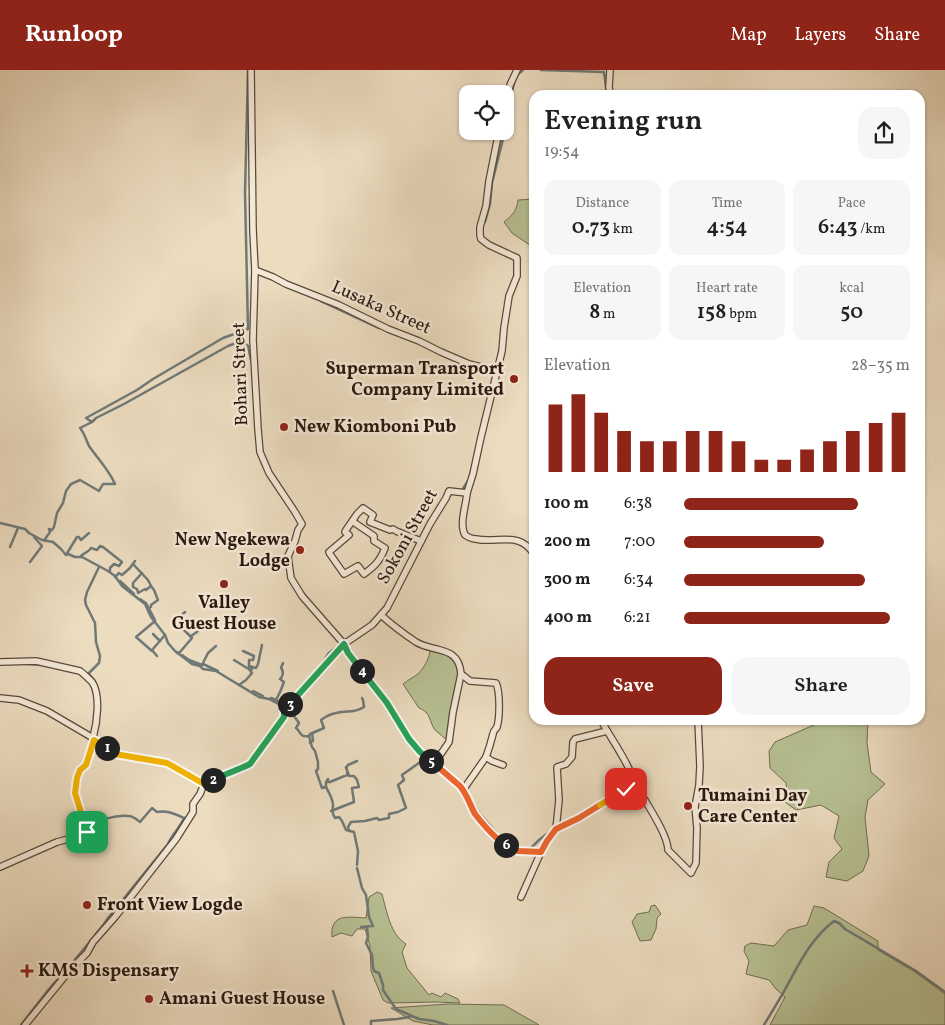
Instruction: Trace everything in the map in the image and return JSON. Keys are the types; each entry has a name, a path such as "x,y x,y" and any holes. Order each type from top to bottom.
{"street":[{"name":"Bohari Street","path":"251,70 252,230 255,270 253,340 260,452 269,473 302,524 288,556 292,578 302,596 344,644"},
{"path":"510,85 517,70"},
{"path":"610,70 610,90"},
{"name":"Sokoni Street","path":"204,784 250,764 284,717 284,711 344,644 367,629 381,616 430,524 450,491 467,493 502,351 509,296 517,276 517,258 490,245 481,239 480,235 497,140"},
{"name":"Lusaka Street","path":"255,270 339,305 457,359 497,371"},
{"path":"467,493 463,521 465,535 476,539 520,541 529,546"},
{"path":"352,521 374,536 374,541 385,548 375,566 364,574 358,566 344,574 329,552 349,535 345,531 352,521 363,508 373,515 370,522 390,530 396,530 421,541"},
{"path":"381,616 418,643 452,654 458,659 460,664 461,674 449,742 434,764"},
{"path":"344,644 348,653 387,703 409,739 420,752 464,790 476,814 498,839 518,851 541,852"},
{"path":"0,662 36,661 80,671 93,683 97,693 96,726 86,765 80,770 77,778 75,793 87,832 57,842 0,866"},
{"path":"461,674 470,681 496,683 499,689 496,727 493,731 489,751 464,790"},
{"path":"0,698 19,700 47,712 115,754 167,763 204,784 193,804 193,812 176,839 93,942 87,953 70,970 25,1025"},
{"path":"604,725 630,770 634,783 652,812 668,844 668,850 691,873 696,863 697,828 695,807 700,766 698,725"},
{"path":"556,829 559,800 557,767 566,764 572,757 575,739 607,730"},
{"path":"486,757 504,765"},
{"path":"521,897 541,852 556,829 579,818 634,783"}],"green space":[{"path":"529,199 529,245 512,233 504,222 514,212 518,200"},
{"path":"430,651 446,654 458,664 459,682 448,741 435,730 426,712 419,708 403,684 420,672"},
{"path":"814,725 868,725 867,743 871,772 885,784 868,800 865,817 869,856 863,871 847,881 826,877 829,862 842,849 834,838 839,816 821,805 796,810 785,802 787,793 786,783 770,768 769,751 775,742"},
{"path":"377,892 382,894 393,929 406,944 402,952 407,968 429,995 432,993 441,997 445,993 458,999 460,1003 388,1003 383,1000 371,971 370,946 365,929 357,929 352,936 341,933 332,937 332,929 337,920 347,917 366,918 369,897"},
{"path":"655,905 661,914 657,918 656,929 651,940 640,941 632,922 637,914 649,912 651,906"},
{"path":"814,906 824,908 878,941 878,950 915,972 945,994 945,1025 770,1025 785,997 769,980 746,974 749,961 744,951 745,946 751,943 774,946 788,930 807,925"},
{"path":"448,1004 504,1005 539,1025 433,1025 413,1021 391,1008"}],"waterway":[{"path":"92,422 86,418 137,390 223,338 248,329 245,193 248,70"},
{"path":"517,75 523,70"},
{"path":"541,70 604,72 606,90"},
{"path":"514,85 515,80"},
{"path":"485,222 503,140"},
{"path":"321,301 379,328"},
{"path":"46,541 45,539 50,532 49,529 52,530 54,527 57,513 71,484 80,480 99,491 103,484 115,484 107,469 89,446 80,428 228,346 243,342 248,346 251,360"},
{"path":"462,490 468,481"},
{"path":"0,523 25,529 42,540 53,542 66,555 82,557 108,571 115,576 122,586 145,604 151,617 175,651 192,664 203,669 216,671 259,697 269,699 284,707"},
{"path":"10,547 18,528"},
{"path":"66,555 77,537 81,540 89,533"},
{"path":"30,562 42,546 34,537"},
{"path":"82,557 91,548 97,550 100,546 103,547 122,562 119,566 114,564 110,571"},
{"path":"115,577 119,573 122,575 135,561"},
{"path":"133,564 151,586 138,593"},
{"path":"89,673 99,663 100,656 96,642 95,623 85,600 99,567"},
{"path":"138,592 133,587 133,583 142,573"},
{"path":"120,581 134,594"},
{"path":"149,608 158,600 151,586"},
{"path":"140,599 146,603 155,620"},
{"path":"185,612 176,620 191,637"},
{"path":"152,651 136,637 155,621"},
{"path":"177,653 192,638 191,636 208,621"},
{"path":"153,634 160,641"},
{"path":"157,656 152,650 165,635"},
{"path":"239,685 252,673 248,668 251,671 252,668 249,666 256,668 262,645"},
{"path":"320,668 328,654 339,645"},
{"path":"202,665 208,653 216,646"},
{"path":"243,651 254,656 253,660 249,660 249,666"},
{"path":"182,655 202,665"},
{"path":"234,660 247,668"},
{"path":"276,700 284,682 280,679 283,674 281,668 283,663"},
{"path":"28,664 43,665"},
{"path":"203,664 218,671"},
{"path":"89,674 96,685"},
{"path":"253,691 263,696"},
{"path":"271,698 281,704"},
{"path":"309,736 324,728 321,720 326,717 364,707 362,698"},
{"path":"285,713 288,716 294,716 299,723 296,728 301,734 309,736 318,762 318,769 316,771 322,788 326,787 332,798 334,816 335,818 339,817 346,830 354,832 358,851 357,865"},
{"path":"310,743 313,741 312,733"},
{"path":"349,831 348,827 351,822 389,818 389,814 406,808 398,785 404,780 402,775 426,758"},
{"path":"346,768 357,761"},
{"path":"331,811 354,802 352,788 359,787 354,776 349,776 346,767"},
{"path":"324,787 326,787 328,779 328,782 330,782 347,775 347,773"},
{"path":"88,828 88,826 118,816 130,816 140,822 152,808 157,812 168,812 184,818"},
{"path":"95,935 168,844 184,818 188,818"},
{"path":"528,850 552,830"},
{"path":"357,868 373,926 361,927 367,927 368,937 366,943 372,955 374,971 379,973 383,990 396,1009 419,1019 447,1025"},
{"path":"764,1025 798,965 817,937 834,921 916,971 945,992"},
{"path":"21,1025 92,939"},
{"path":"333,991 344,1025"},
{"path":"371,1025 371,1021 410,1017"}],"place":[{"name":"Superman Transport Company Limited","path":"514,379"},
{"name":"New Kiomboni Pub","path":"284,427"},
{"name":"New Ngekewa Lodge","path":"300,550"},
{"name":"Valley Guest House","path":"224,584"},
{"name":"Tumaini Day Care Center","path":"688,806"},
{"name":"Front View Logde","path":"87,905"},
{"name":"KMS Dispensary","path":"27,971"},
{"name":"Amani Guest House","path":"149,999"}],"route":[{"path":"87,832 75,793 77,778 80,770 86,765 94,740 115,754 167,763 204,784 250,764 284,717 284,711 344,644 348,653 387,703 409,739 420,752 464,790 476,814 498,839 506,845 518,851 541,852 556,829 579,818 626,789"}]}
